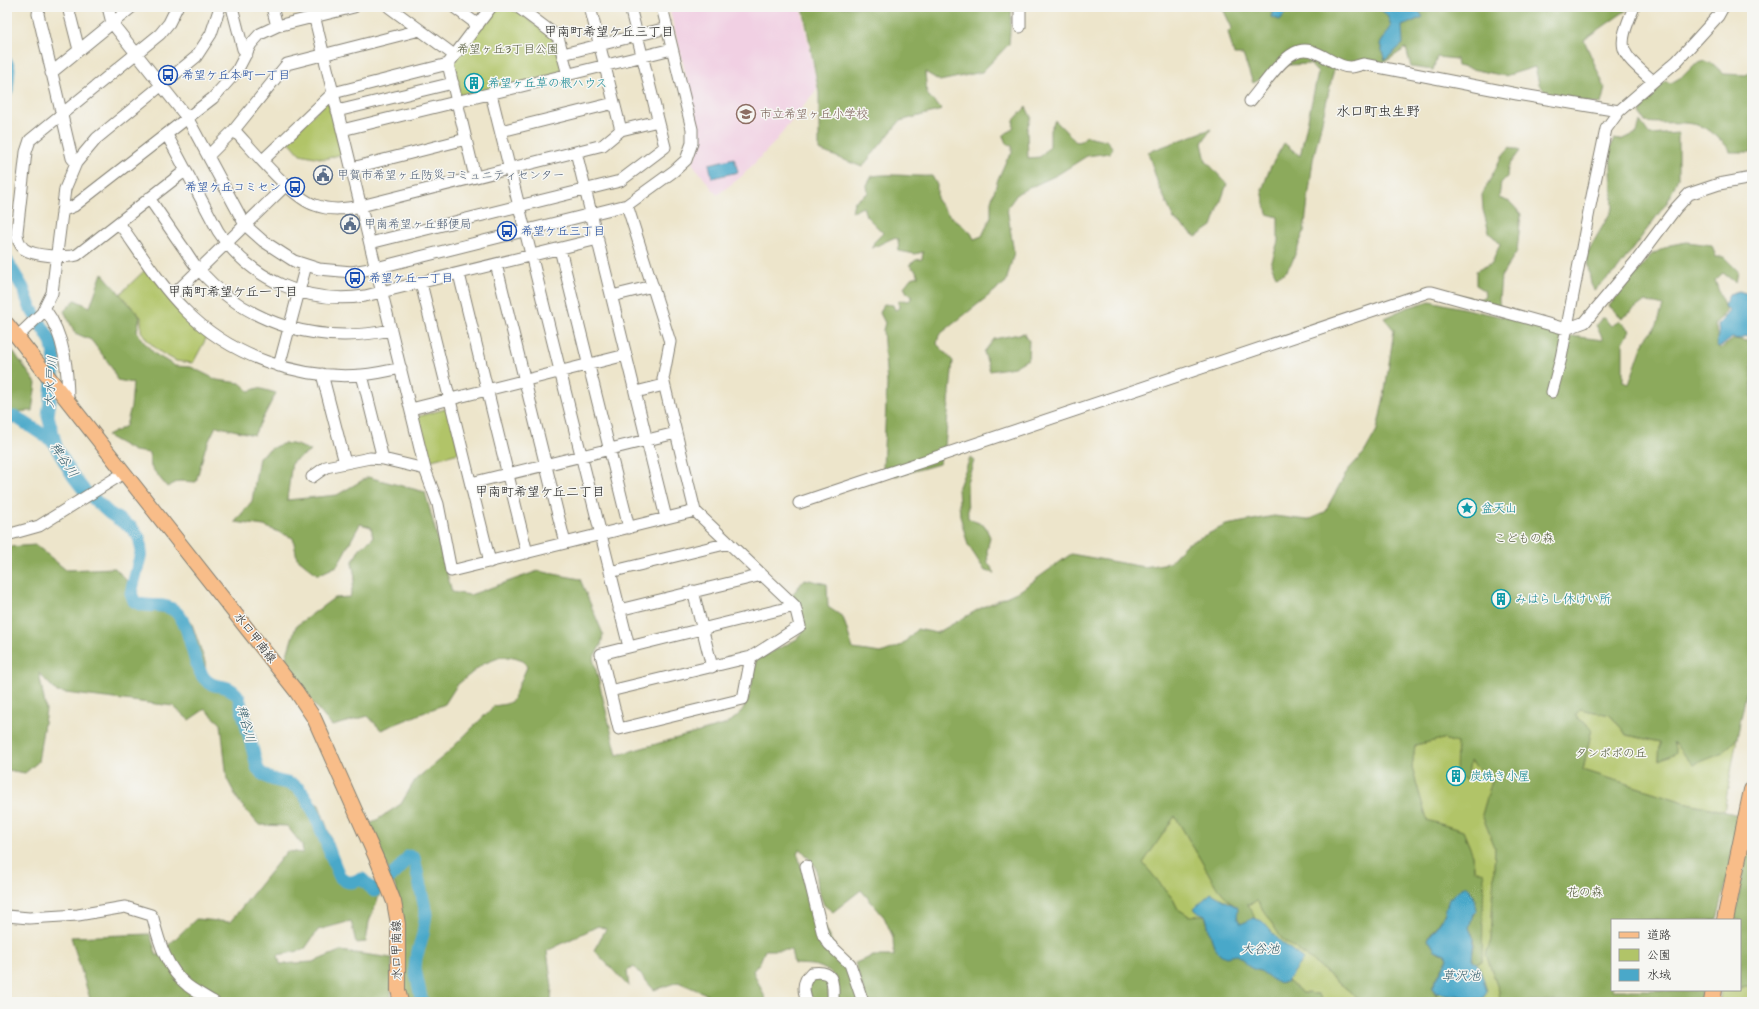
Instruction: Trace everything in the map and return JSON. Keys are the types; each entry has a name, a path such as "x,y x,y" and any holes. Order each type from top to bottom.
{"highway":[{"path":"1725,919 1752,790"},
{"path":"1712,1002 1714,991"}],"main road":[{"name":"水口甲南線","path":"7,324 296,691 314,718 382,871 394,902 398,924 398,990 400,1002"}],"street":[{"path":"39,7 38,14 51,73 72,158 76,163"},
{"path":"68,7 79,50"},
{"path":"108,7 112,24 188,119 245,225 270,247 294,261 330,270 352,272 376,268 627,205 682,165 690,153 692,129 662,7"},
{"path":"51,73 132,7"},
{"path":"177,7 165,29 136,54 35,134 27,146 17,232 19,242 25,249 35,254 68,257 80,253 186,170"},
{"path":"17,337 33,323 43,311 52,293 65,189 76,163 97,138 196,57 211,34 220,7"},
{"path":"232,7 243,49 247,53"},
{"path":"272,7 277,26"},
{"path":"62,211 74,206 188,119 225,85 237,71 251,44 260,34 313,12 354,7"},
{"path":"389,7 420,30 451,60 452,83 476,177"},
{"path":"454,7 478,25"},
{"path":"263,160 333,92 451,60 491,7"},
{"path":"518,7 530,11 558,37 568,75"},
{"path":"590,7 621,130"},
{"path":"370,243 620,181 665,147 630,7"},
{"path":"1020,7 1020,26"},
{"path":"1634,7 1625,27 1621,42 1630,61 1653,81"},
{"path":"1552,392 1561,358 1606,129 1619,111 1677,61 1718,16 1723,7"},
{"path":"313,12 425,469 438,504 451,571 695,511"},
{"path":"208,156 234,130 287,64 420,30"},
{"path":"563,54 660,30"},
{"path":"342,130 672,49"},
{"path":"1250,100 1286,58 1295,52 1313,51 1336,64 1351,67 1363,64 1516,94 1619,111"},
{"path":"337,111 452,83"},
{"path":"491,94 628,647"},
{"path":"501,131 614,103"},
{"path":"234,130 286,185 300,197 314,205 338,209 361,206 603,145 621,130 658,121"},
{"path":"167,135 226,243 254,269 277,283 299,292 323,297 357,298 598,239"},
{"path":"352,168 466,139"},
{"path":"576,152 666,518"},
{"path":"799,503 1428,292 1566,329 1585,322 1637,260 1676,208 1689,194 1719,184 1752,178"},
{"path":"172,296 286,185"},
{"path":"149,198 199,270 235,302 273,322 290,328 318,334 344,336 372,334 391,330"},
{"path":"610,691 751,657 800,626 795,606 695,511 664,385 663,372 670,342 627,205"},
{"path":"119,223 172,296 197,321 222,340 246,353 279,366 322,374 362,375 401,368"},
{"path":"560,248 629,528"},
{"path":"496,264 565,543"},
{"path":"279,366 306,265"},
{"path":"458,274 488,389 527,552"},
{"path":"421,283 490,562"},
{"path":"612,296 653,286"},
{"path":"43,311 54,323 67,363 64,398"},
{"path":"411,409 626,355"},
{"path":"322,374 345,463"},
{"path":"362,375 383,459"},
{"path":"636,392 664,385"},
{"path":"470,483 676,433"},
{"path":"312,477 326,467 363,458 383,459 425,469"},
{"path":"7,535 40,526 124,473"},
{"path":"610,572 729,542"},
{"path":"620,610 762,575"},
{"path":"693,591 712,667"},
{"path":"751,657 743,699 619,729 601,654 795,606"},
{"path":"806,866 824,935 830,944 850,964 863,1002"},
{"path":"7,916 29,918 78,915 125,906 151,915 164,953 173,970 188,986 214,1002"},
{"path":"807,1002 804,992 804,982 811,973 818,972 824,972 830,976 834,983 833,1002"}],"shaded area":[{"name":"市立希望ヶ丘小学校","path":"669,7 801,7 817,89 774,143 742,176 717,195 692,163 696,156 700,141 699,128"}],"green space":[{"name":"希望ヶ丘3丁目公園","path":"494,7 512,7 552,37 563,69 561,73 464,97 459,94 452,69 454,61"},
{"path":"803,7 1012,7 1009,44 982,72 940,81 925,72 927,94 942,110 900,121 862,167 819,150 819,93"},
{"path":"1222,7 1274,7 1271,17 1280,20 1290,7 1374,7 1386,14 1392,27 1380,44 1385,60 1402,26 1422,17 1416,7 1631,7 1584,40 1605,88 1601,104 1550,97 1539,84 1535,67 1505,76 1457,66 1456,59 1437,57 1433,70 1411,67 1406,48 1382,64 1359,62 1334,69 1313,160 1304,232 1292,262 1285,273 1276,276 1271,265 1278,241 1278,217 1267,214 1262,190 1270,168 1284,143 1300,156 1318,73 1310,64 1287,65 1253,83 1243,55 1234,55 1228,32 1232,28"},
{"path":"1704,61 1713,64 1724,74 1746,75 1752,70 1752,152 1730,152 1729,148 1718,137 1703,127 1687,123 1645,122 1640,113 1653,92 1665,81 1671,83 1683,76 1695,64"},
{"path":"328,100 342,154 325,159 300,154 288,140"},
{"path":"1026,107 1031,117 1027,129 1028,158 1040,157 1050,146 1050,130 1055,120 1076,142 1081,141 1086,136 1106,140 1113,148 1109,153 1087,156 1057,175 1018,193 1007,208 1014,253 1006,282 939,335 937,344 953,361 945,446 939,464 896,476 883,468 887,384 883,330 885,323 880,313 884,304 893,305 895,310 899,308 898,302 903,300 909,301 913,296 907,293 904,287 911,278 919,276 909,265 916,260 922,259 923,252 915,254 899,251 898,239 893,238 872,248 874,242 883,233 866,216 863,207 852,212 854,202 868,193 867,185 872,176 932,176 937,185 937,200 947,213 971,233 974,239 982,236 991,217 991,201 998,179 1006,161 1012,153 1012,146 1006,143 1003,136 1013,128 1014,120"},
{"path":"1640,121 1650,135 1678,133 1678,178 1668,201 1617,270 1594,290 1591,284 1586,255 1613,208 1610,149 1614,139 1620,140 1637,133"},
{"path":"1211,129 1202,143 1206,161 1227,184 1212,226 1196,237 1174,219 1158,184 1148,152"},
{"path":"1510,147 1520,151 1508,167 1507,177 1501,183 1499,198 1510,202 1521,214 1517,251 1501,277 1499,300 1500,308 1450,293 1478,299 1485,297 1484,290 1476,285 1476,271 1492,263 1500,244 1489,232 1483,210 1482,195 1502,156"},
{"name":"こどもの森","path":"1687,242 1712,245 1716,257 1724,257 1738,271 1736,283 1723,273 1715,280 1726,312 1715,324 1720,349 1734,339 1748,341 1752,349 1752,678 1748,684 1737,738 1723,753 1693,765 1673,742 1676,753 1659,760 1660,742 1627,735 1610,715 1580,709 1575,716 1592,728 1583,770 1684,802 1739,815 1727,880 1717,919 1611,919 1611,991 1702,991 1700,1002 1500,1002 1499,991 1486,954 1491,940 1495,847 1482,815 1492,780 1470,761 1467,781 1456,774 1457,743 1443,739 1415,745 1412,768 1427,820 1463,831 1473,855 1474,870 1484,873 1482,961 1476,963 1472,955 1474,939 1469,928 1469,924 1476,911 1475,900 1468,886 1460,889 1448,902 1444,915 1429,936 1438,952 1445,954 1448,958 1432,987 1439,1002 1360,1002 1353,994 1306,956 1282,939 1257,901 1247,905 1259,923 1241,928 1234,906 1216,886 1175,816 1143,863 1173,899 1178,909 1189,916 1205,915 1214,946 1229,954 1244,955 1271,976 1289,982 1303,993 1318,994 1324,1002 867,1002 855,963 873,956 894,956 893,937 884,917 861,890 833,912 824,905 818,890 816,867 801,849 797,852 813,906 842,962 851,975 860,1002 837,1002 838,980 828,971 818,966 794,964 791,950 765,950 760,962 753,971 767,1002 720,1000 678,982 654,990 634,967 627,971 629,987 594,950 606,929 598,926 547,951 552,987 551,1002 404,1002 403,917 395,886 369,825 401,804 415,780 445,755 494,706 506,704 512,701 527,667 523,660 514,657 501,657 483,664 457,685 445,704 381,730 368,716 332,726 294,681 284,664 296,626 334,598 350,597 355,577 352,563 360,548 373,538 371,527 360,524 337,566 318,575 297,558 293,538 264,526 235,522 252,501 259,457 272,448 278,445 289,444 311,451 292,462 287,500 337,495 368,477 425,492 452,592 470,595 538,571 580,579 603,634 601,645 593,658 617,755 724,725 740,713 745,706 751,689 756,660 797,639 804,628 790,597 805,579 827,584 828,607 843,617 853,649 881,653 902,645 917,629 937,633 979,609 1021,590 1071,554 1144,567 1169,563 1185,545 1226,525 1274,516 1307,520 1324,513 1348,470 1364,453 1377,430 1384,397 1394,330 1384,318 1406,308 1430,301 1562,330 1564,360 1571,336 1603,340 1596,325 1603,317 1611,326 1620,321 1630,330 1623,343 1623,382 1629,384 1644,341 1657,325 1663,306 1645,301 1622,318 1609,306 1651,255 1670,245"},
{"path":"146,269 208,335 193,363 176,361 160,352 148,341 141,331 141,317 120,294"},
{"path":"102,273 140,317 137,331 142,340 155,354 175,366 191,367 217,380 240,383 249,391 258,388 276,393 254,435 216,426 205,449 196,482 179,481 167,487 151,467 149,453 134,451 107,436 126,426 131,407 133,383 117,380 111,366 91,340 75,333 64,311 75,300 90,307"},
{"path":"1024,333 1029,341 1028,359 1014,367 990,371 984,352 994,339"},
{"path":"7,343 36,383 32,411 7,412"},
{"path":"449,408 459,453 428,461 416,417"},
{"path":"970,458 974,461 967,482 968,518 985,526 990,537 987,551 988,563 995,573 985,571 968,545 960,516 958,489"},
{"path":"36,545 66,570 115,568 127,581 129,600 147,610 169,613 191,621 205,662 206,684 232,696 250,713 259,774 319,805 348,886 379,882 381,891 369,922 366,942 356,943 351,921 318,930 304,950 278,955 280,964 313,962 340,951 392,958 391,1002 91,1002 71,937 150,934 157,956 196,919 230,922 287,851 303,853 302,845 287,826 259,825 239,802 227,779 221,724 205,709 189,720 173,706 57,692 39,673 46,710 38,762 25,773 7,770 7,547"},
{"name":"タンポポの丘","path":"1580,709 1610,715 1627,735 1660,742 1659,760 1672,740 1723,753 1737,738 1724,811 1684,802 1583,770 1592,728 1575,716"},
{"path":"1443,739 1457,743 1470,761 1492,780 1482,815 1495,847 1491,940 1486,954 1499,991 1500,1002 1439,1002 1436,993 1481,999 1476,963 1482,961 1473,855 1463,831 1427,820 1412,768 1415,745"},
{"path":"1175,816 1216,886 1234,906 1247,905 1257,900 1282,939 1306,956 1353,994 1360,1002 1324,1002 1318,994 1303,993 1289,982 1271,976 1214,946 1189,916 1178,909 1173,899 1143,863"},
{"path":"1752,829 1752,985 1741,989 1741,919 1734,919"},
{"path":"1752,851 1752,1002 1719,1002 1721,991 1741,991 1740,919"},
{"path":"815,975 826,976 830,1002 810,1002 809,979"}],"water":[{"path":"1274,7 1290,7 1280,20 1271,17"},
{"path":"1374,7 1416,7 1423,17 1402,26 1403,44 1385,60 1380,44 1391,27 1386,14"},
{"path":"734,158 738,172 712,178 709,164"},
{"path":"1739,291 1752,295 1752,337 1746,336 1742,339 1732,338 1718,347 1716,343 1719,336 1718,325 1729,311 1724,306 1729,294"},
{"name":"草沢池","path":"1464,886 1468,886 1475,900 1477,910 1473,914 1469,928 1474,939 1472,959 1479,966 1487,991 1482,999 1436,993 1432,988 1448,958 1445,954 1435,950 1428,939 1444,915 1449,899"},
{"name":"大谷池","path":"1211,893 1237,907 1237,918 1241,924 1254,918 1262,921 1280,941 1303,959 1286,982 1282,983 1275,981 1260,971 1251,968 1246,965 1241,957 1237,955 1226,957 1217,951 1205,915 1196,911 1194,908"}],"waterway":[{"name":"大水戸川","path":"7,63 9,69 7,91"},
{"name":"稗谷川","path":"7,261 23,288 30,307 51,341 55,360 48,416 57,449 73,476 83,489 109,513 132,528 140,539 141,553 131,593 134,601 143,605 165,606 175,611 181,617 185,625 199,671 204,678 212,684 231,690 239,698 258,770 272,779 295,786 302,792 315,814 336,868 343,880 353,882 362,879 374,891 397,871 409,856 414,858 426,913 415,969 422,1002"},
{"name":"稗谷川","path":"7,418 16,417 54,442"}],"place":[{"name":"希望ケ丘本町一丁目","path":"168,75"},
{"name":"希望ヶ丘草の根ハウス","path":"474,83"},
{"name":"市立希望ヶ丘小学校","path":"746,114"},
{"name":"甲賀市希望ヶ丘防災コミュニティセンター","path":"323,175"},
{"name":"希望ケ丘コミセン","path":"295,187"},
{"name":"甲南希望ヶ丘郵便局","path":"350,224"},
{"name":"希望ケ丘三丁目","path":"507,231"},
{"name":"希望ケ丘一丁目","path":"355,278"},
{"name":"盆天山","path":"1467,508"},
{"name":"みはらし休けい所","path":"1501,599"},
{"name":"炭焼き小屋","path":"1456,776"}],"district":[{"name":"甲南町希望ケ丘三丁目","path":"609,32"},
{"name":"水口町虫生野","path":"1378,112"},
{"name":"甲南町希望ケ丘一丁目","path":"233,292"},
{"name":"甲南町希望ケ丘二丁目","path":"540,492"}],"park label":[{"name":"花の森","path":"1585,892"}]}
